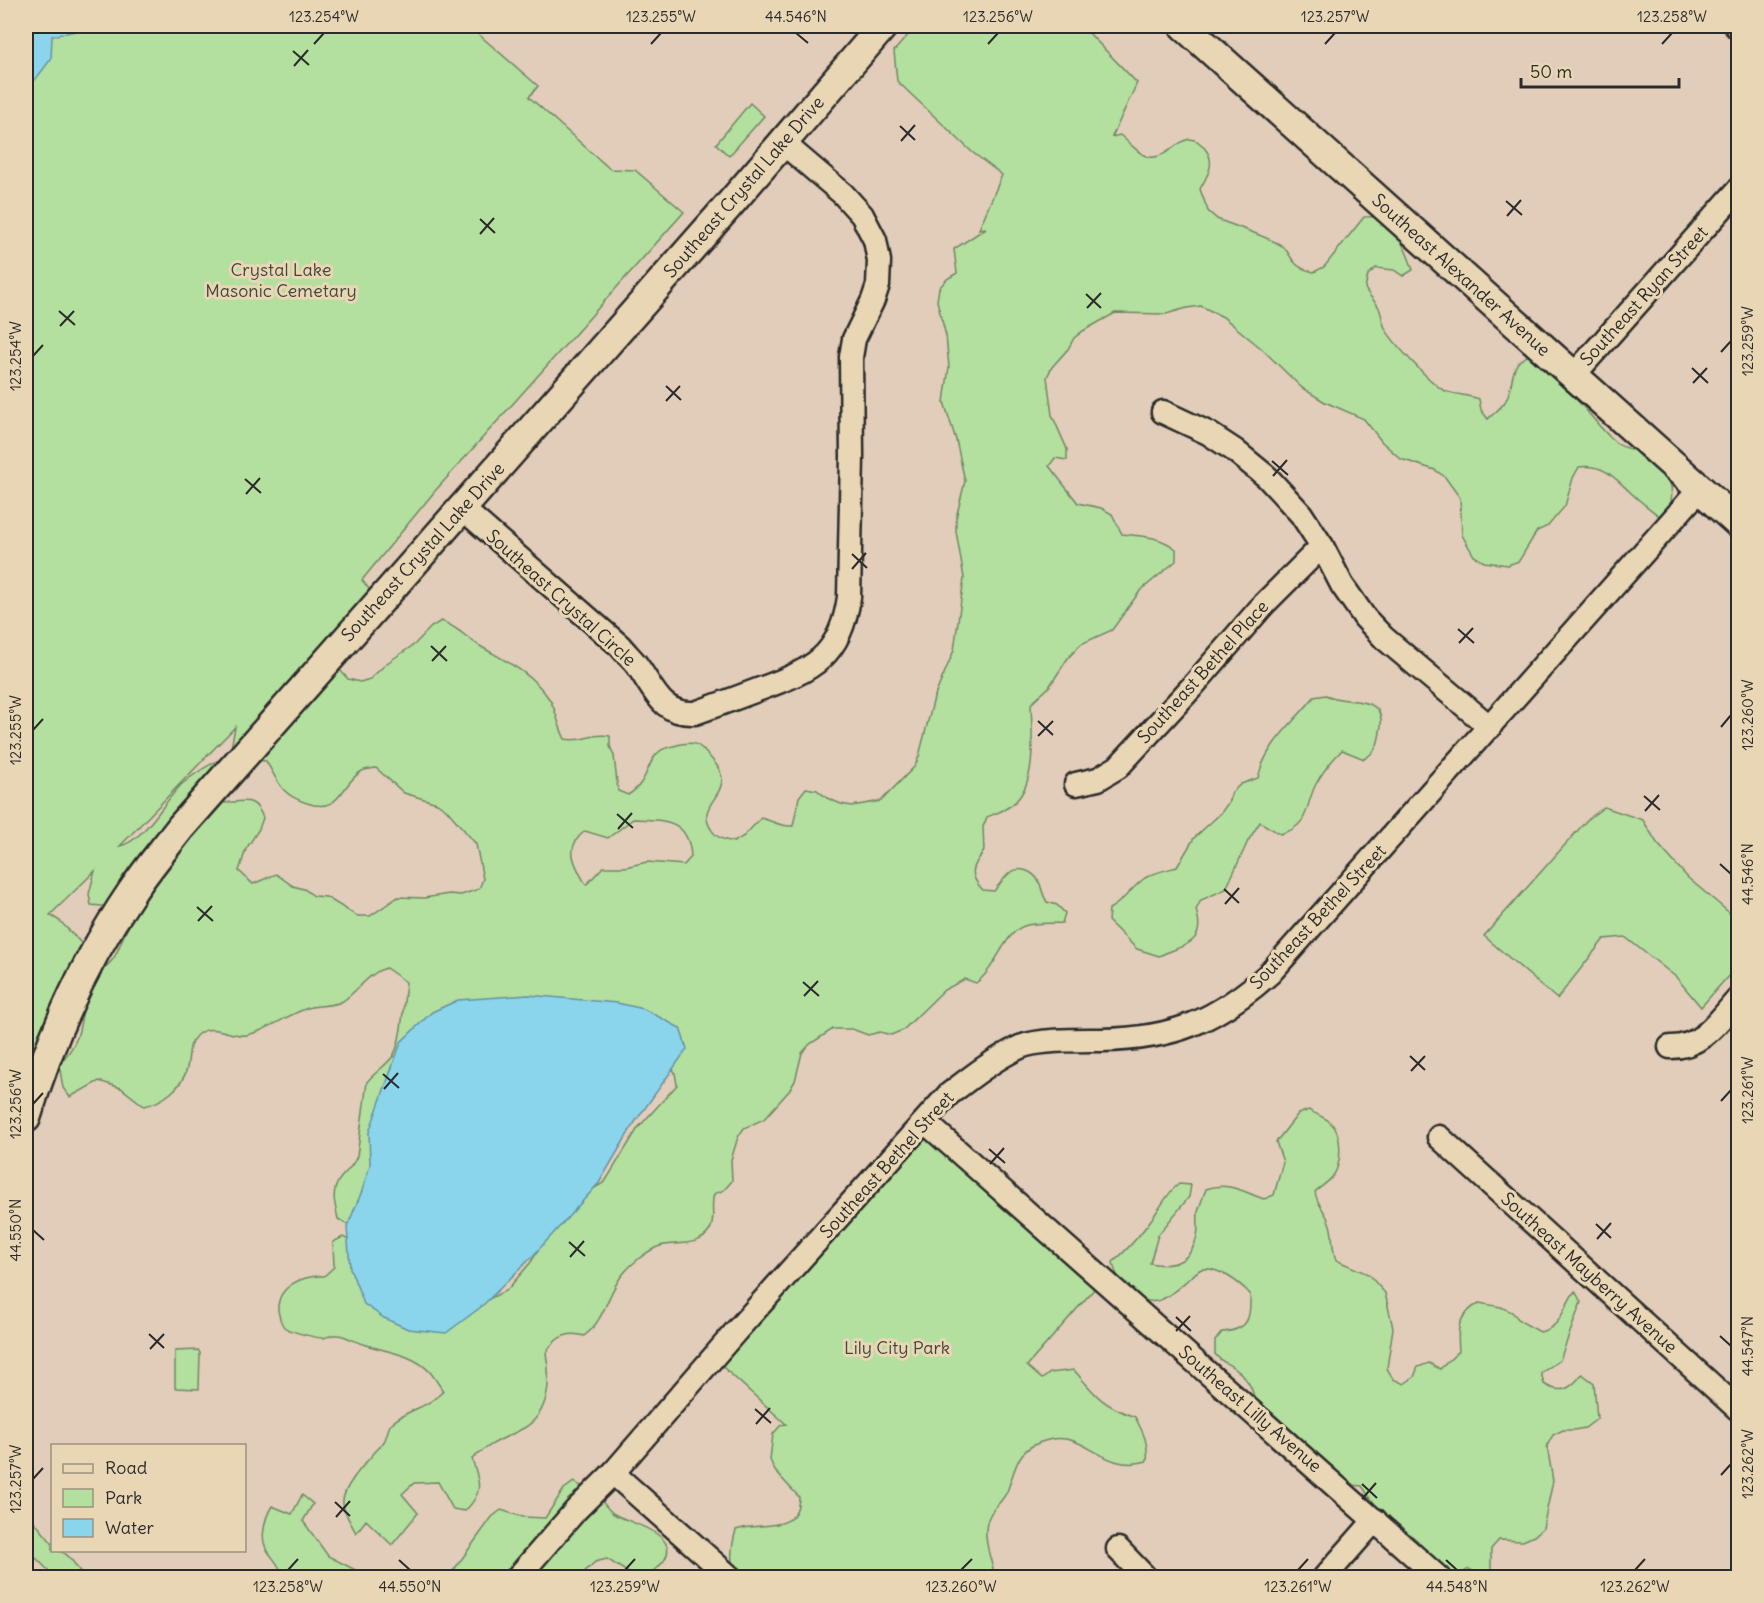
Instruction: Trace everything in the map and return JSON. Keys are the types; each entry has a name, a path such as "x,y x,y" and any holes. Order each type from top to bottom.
{"street":[{"name":"Southeast Crystal Lake Drive","path":"26,1118 57,1030 88,963 131,893 181,827 463,509 883,26"},
{"name":"Southeast Alexander Avenue","path":"1184,26 1738,523"},
{"name":"Southeast Crystal Circle","path":"463,509 620,646 635,663 662,703 670,709 685,714 695,713 784,681 807,670 826,654 835,643 846,618 849,597 852,456 851,357 855,339 878,285 879,261 875,240 861,215 843,194 783,143"},
{"name":"Southeast Ryan Street","path":"1573,376 1738,190"},
{"path":"1163,412 1208,434 1234,450 1267,477 1301,514 1322,546 1342,585 1365,618 1384,638 1490,728"},
{"name":"Southeast Bethel Street","path":"517,1578 948,1095 977,1073 1022,1046 1064,1040 1130,1040 1154,1037 1199,1023 1227,1008 1270,973 1700,489"},
{"name":"Southeast Bethel Place","path":"1076,784 1098,779 1118,767 1264,604 1322,546"},
{"path":"1670,1047 1694,1043 1704,1037 1738,999"},
{"name":"Southeast Lilly Avenue","path":"925,1122 1439,1578"},
{"name":"Southeast Mayberry Avenue","path":"1439,1137 1738,1409"},
{"path":"613,1473 731,1578"},
{"path":"1324,1578 1375,1520"},
{"path":"1118,1549 1146,1578"}],"green space":[{"name":"Crystal Lake Masonic Cemetary","path":"26,26 469,26 538,86 529,97 610,169 635,170 684,212 435,491 362,580 382,606 339,669 348,679 360,682 370,679 387,663 415,644 431,627 441,621 447,623 535,682 550,700 565,739 610,736 618,791 628,795 635,790 655,756 662,750 685,743 692,743 700,747 716,764 722,779 721,786 708,809 707,821 715,835 734,842 744,836 761,818 780,825 793,826 799,797 806,788 817,790 827,798 841,804 852,806 881,801 915,766 934,698 954,650 964,578 956,518 965,481 956,440 944,402 949,367 946,336 937,301 939,288 957,273 954,249 986,228 979,229 1002,175 972,152 897,81 894,51 916,26 1089,26 1087,31 1137,83 1112,137 1120,135 1138,151 1150,157 1165,153 1185,140 1192,139 1199,142 1206,150 1210,160 1209,170 1200,189 1208,211 1217,219 1279,244 1284,247 1295,263 1314,272 1324,267 1364,217 1375,217 1385,221 1400,240 1413,270 1403,276 1394,270 1376,268 1368,275 1365,288 1378,306 1389,334 1429,379 1446,391 1479,399 1481,410 1488,419 1505,402 1516,365 1527,356 1536,354 1565,389 1615,442 1657,460 1670,482 1672,493 1669,510 1659,516 1607,472 1595,467 1579,467 1573,478 1565,506 1548,526 1537,531 1519,561 1508,565 1484,562 1474,556 1462,535 1460,498 1445,477 1435,470 1401,459 1382,442 1364,419 1325,402 1302,388 1262,349 1223,317 1201,306 1166,314 1115,313 1074,338 1047,377 1052,415 1067,449 1067,460 1055,458 1049,466 1078,503 1101,508 1112,514 1122,534 1150,537 1170,545 1176,549 1176,561 1140,591 1112,630 1081,644 1068,658 1049,687 1031,704 1032,755 1023,792 1006,809 987,817 983,827 984,851 973,871 978,885 983,890 994,891 1011,872 1028,871 1038,880 1047,902 1057,905 1065,913 1062,923 1033,924 1017,930 1005,943 983,977 976,983 965,979 944,990 903,1030 891,1035 880,1032 868,1035 852,1029 833,1029 810,1044 802,1053 795,1081 789,1091 764,1119 744,1128 738,1137 731,1160 732,1181 724,1190 714,1194 712,1226 705,1236 694,1242 655,1248 630,1266 613,1290 597,1323 591,1330 584,1336 572,1334 557,1339 546,1353 547,1395 544,1405 533,1422 490,1445 472,1459 479,1487 471,1504 465,1511 453,1509 438,1482 414,1483 402,1494 418,1513 392,1545 366,1520 356,1533 345,1511 344,1496 358,1472 385,1441 392,1423 432,1401 443,1391 430,1372 405,1356 343,1336 333,1335 320,1338 287,1329 279,1317 278,1310 282,1294 300,1280 324,1276 334,1267 333,1242 343,1237 475,1306 507,1290 531,1262 557,1219 579,1197 605,1182 638,1128 677,1085 675,1073 669,1062 388,1132 350,1226 338,1219 335,1188 357,1156 367,1082 393,1056 396,1050 401,1031 406,982 386,968 374,974 343,1001 311,1007 255,1033 241,1035 216,1030 204,1031 198,1034 192,1042 187,1068 181,1082 171,1093 151,1104 144,1106 121,1088 99,1081 70,1097 63,1088 59,1064 68,1054 78,1036 90,983 113,959 129,926 119,911 110,907 91,905 89,894 95,871 50,915 60,921 83,945 26,1069","holes":["235,727 230,754 199,771 182,784 145,829 129,843 120,846","254,760 266,761 282,787 291,796 318,806 327,805 339,796 355,776 367,769 376,768 404,793 437,803 446,809 476,844 483,879 479,889 461,895 449,894 424,898 398,897 370,916 357,916 326,897 314,896 304,889 293,886 276,874 253,884 239,871 246,849 263,818 253,803 244,801 225,803 219,793","633,819 664,821 680,828 689,844 691,857 684,865 647,862 625,867 603,867 586,885 575,864 574,844 585,831 608,838"]},
{"path":"750,103 764,116 729,156 716,144"},
{"path":"1326,695 1364,702 1378,710 1381,719 1380,732 1374,751 1364,759 1342,750 1316,784 1305,815 1297,826 1280,834 1260,822 1248,841 1226,889 1201,900 1196,910 1198,930 1191,942 1159,956 1137,949 1108,921 1109,909 1145,878 1177,867 1194,838 1221,813 1232,792 1241,784 1258,778 1267,754 1281,734 1314,697"},
{"path":"1604,807 1643,820 1657,843 1688,878 1738,920 1738,965 1701,1007 1676,977 1625,937 1604,939 1557,999 1484,936 1587,820"},
{"path":"1309,1110 1330,1122 1337,1133 1340,1148 1338,1164 1331,1178 1315,1192 1316,1197 1331,1227 1336,1260 1368,1274 1385,1293 1393,1328 1387,1368 1393,1379 1404,1384 1414,1377 1418,1367 1429,1363 1440,1369 1459,1351 1458,1336 1462,1318 1479,1303 1501,1307 1512,1312 1520,1321 1540,1332 1548,1330 1558,1321 1575,1291 1581,1302 1560,1360 1541,1373 1544,1384 1561,1390 1570,1387 1582,1374 1594,1383 1597,1419 1585,1428 1563,1430 1553,1435 1547,1446 1553,1481 1543,1528 1534,1536 1523,1541 1499,1540 1491,1549 1491,1572 1479,1574 1469,1569 1458,1575 1448,1574 1430,1559 1418,1541 1376,1506 1362,1486 1340,1484 1260,1427 1253,1394 1247,1380 1215,1354 1215,1341 1222,1332 1238,1329 1249,1316 1250,1294 1241,1285 1215,1270 1202,1269 1164,1299 1149,1301 1129,1289 1115,1271 1113,1262 1137,1238 1179,1184 1191,1185 1189,1197 1158,1235 1150,1263 1173,1264 1190,1252 1197,1236 1198,1212 1206,1189 1228,1187 1264,1199 1274,1195 1283,1162 1276,1142 1298,1114"},
{"name":"Lily City Park","path":"925,1122 1103,1279 1027,1366 1042,1379 1050,1373 1074,1370 1100,1399 1135,1417 1146,1443 1147,1461 1118,1462 1073,1441 1062,1439 1048,1440 1030,1447 1020,1457 1006,1493 987,1522 987,1546 995,1577 737,1577 732,1566 732,1548 736,1530 785,1522 797,1509 799,1497 775,1471 770,1460 773,1434 781,1425 786,1424 713,1358"},
{"path":"198,1350 200,1353 199,1389 175,1388 175,1351"},
{"path":"574,1482 595,1493 614,1514 660,1537 666,1544 667,1552 663,1562 643,1576 635,1577 607,1559 595,1562 579,1577 448,1578 492,1517 501,1510 523,1517 545,1518 564,1489"},
{"path":"302,1495 313,1504 303,1521 328,1556 369,1577 283,1577 278,1564 264,1544 265,1523 272,1506 292,1514"},
{"path":"26,1517 33,1520 51,1542 51,1552 60,1552 68,1556 85,1577 55,1577 26,1548"}],"water":[{"path":"26,26 99,26 52,36 51,59 35,80 26,85"},
{"path":"528,995 617,1003 644,1009 680,1028 687,1049 633,1125 599,1183 532,1257 481,1307 446,1333 408,1329 384,1318 364,1304 350,1268 347,1227 370,1165 369,1132 401,1042 432,1012 458,1000"}]}
